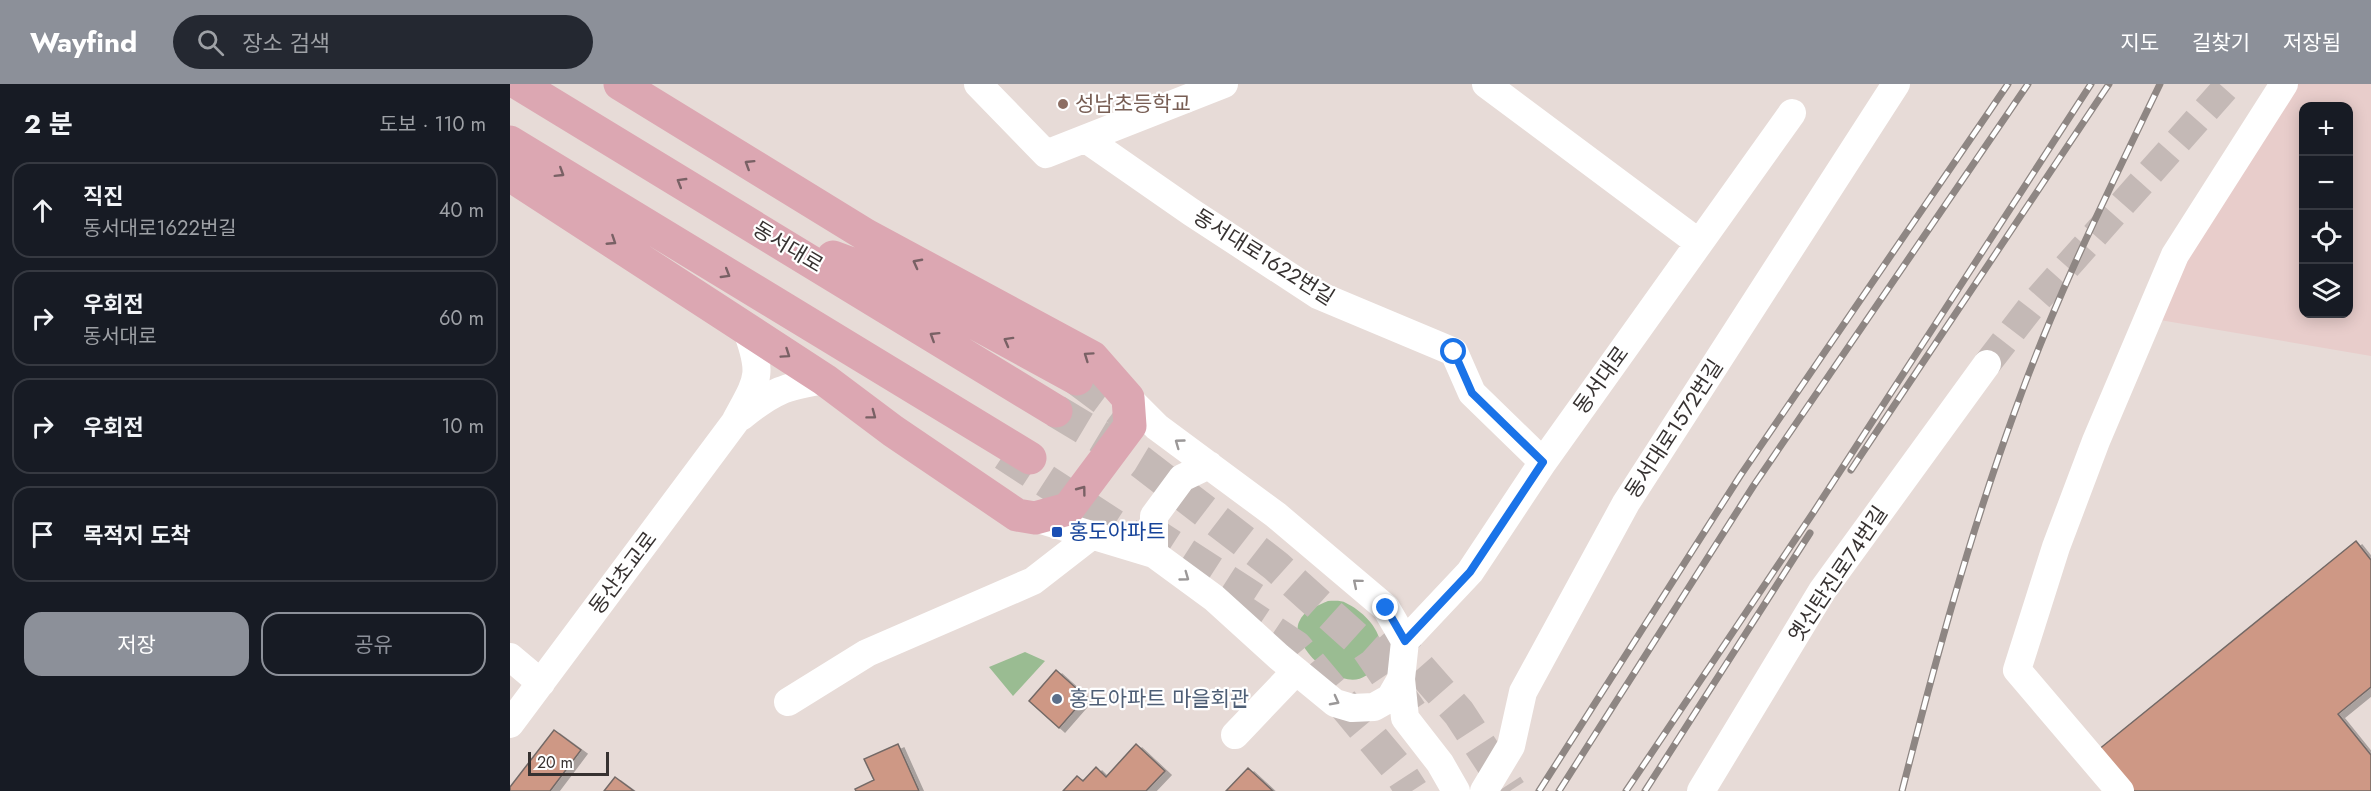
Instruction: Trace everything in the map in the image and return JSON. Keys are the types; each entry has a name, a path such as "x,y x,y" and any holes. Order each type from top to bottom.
{"main road":[{"name":"동서대로","path":"519,84 1056,411"},
{"path":"510,175 825,380 893,431 1017,515 1035,518 1068,509 1130,426 1128,398 1092,357 866,235 620,84"},
{"path":"510,142 1017,456"},
{"path":"762,231 898,281 1077,379"}],"street":[{"path":"978,84 1046,154 1224,84"},
{"path":"1486,84 1699,243"},
{"name":"동서대로1572번길","path":"1484,791 1511,747 1523,692 1626,503 1896,84"},
{"path":"2120,791 2017,670 2056,547 2092,451 2175,255 2284,84"},
{"name":"동서대로","path":"1405,641 1470,572 1543,462 1792,113"},
{"name":"동서대로1622번길","path":"1086,139 1191,212 1318,295 1454,352 1472,393 1543,462"},
{"path":"735,422 757,378 758,358 746,328"},
{"name":"옛신탄진로74번길","path":"1701,791 1822,591 1987,364"},
{"path":"735,422 766,397 791,386 825,380"},
{"path":"1128,398 1157,427 1276,515 1386,608 1405,641 1401,679 1404,718"},
{"name":"동산초교로","path":"510,724 735,422"},
{"path":"1154,554 1154,516 1182,478 1209,465"},
{"path":"1035,518 1154,554 1215,598 1335,703 1352,708 1374,706 1390,698 1401,679"},
{"path":"788,702 867,653 1033,581 1091,536"},
{"path":"510,657 541,683"},
{"path":"1235,735 1296,671"},
{"path":"1374,706 1404,718 1440,763 1456,791"}],"shaded area":[{"path":"2288,84 2371,84 2371,356 2154,319"}],"green space":[{"path":"1328,601 1342,601 1352,606 1364,615 1378,634 1380,651 1367,675 1355,680 1341,677 1326,670 1303,646 1298,633 1301,618 1311,609"},
{"path":"1025,652 1045,661 1013,696 989,667"}],"building":[{"path":"2356,541 2371,560 2371,687 2338,714 2371,755 2371,791 2131,791 2098,750"},
{"name":"홍도아파트 마을회관","path":"1056,670 1086,697 1059,728 1029,701"},
{"path":"554,730 581,750 550,791 510,791 510,787"},
{"path":"898,744 919,791 856,791 855,789 874,780 864,759"},
{"path":"1136,744 1165,771 1146,791 1063,791 1077,776 1083,781 1096,767 1106,777"},
{"path":"1248,768 1273,791 1226,791"},
{"path":"615,777 634,791 604,791"}],"tunnel":[{"path":"1987,364 2031,307 2229,84"},
{"path":"1077,379 1148,432"},
{"path":"1056,411 1141,462 1276,566 1368,649 1411,712"},
{"path":"1004,454 1158,554"},
{"path":"1144,528 1267,607"},
{"path":"1233,605 1296,647 1397,768 1412,791"},
{"path":"1387,631 1459,713 1510,791"}],"railway":[{"path":"1539,791 1740,476 2008,84"},
{"path":"1559,791 1754,485 2028,84"},
{"path":"1626,791 1813,513 2091,84"},
{"path":"1851,470 2109,84"},
{"path":"1902,791 1954,598 1983,502 2016,408 2066,284 2160,84"},
{"path":"1645,791 1810,533"}],"place":[{"name":"성남초등학교","path":"1063,104"},
{"name":"홍도아파트","path":"1057,532"},
{"name":"홍도아파트 마을회관","path":"1057,699"}],"route":[{"path":"1386,608 1405,641 1470,572 1543,462 1472,393 1454,352"}]}
